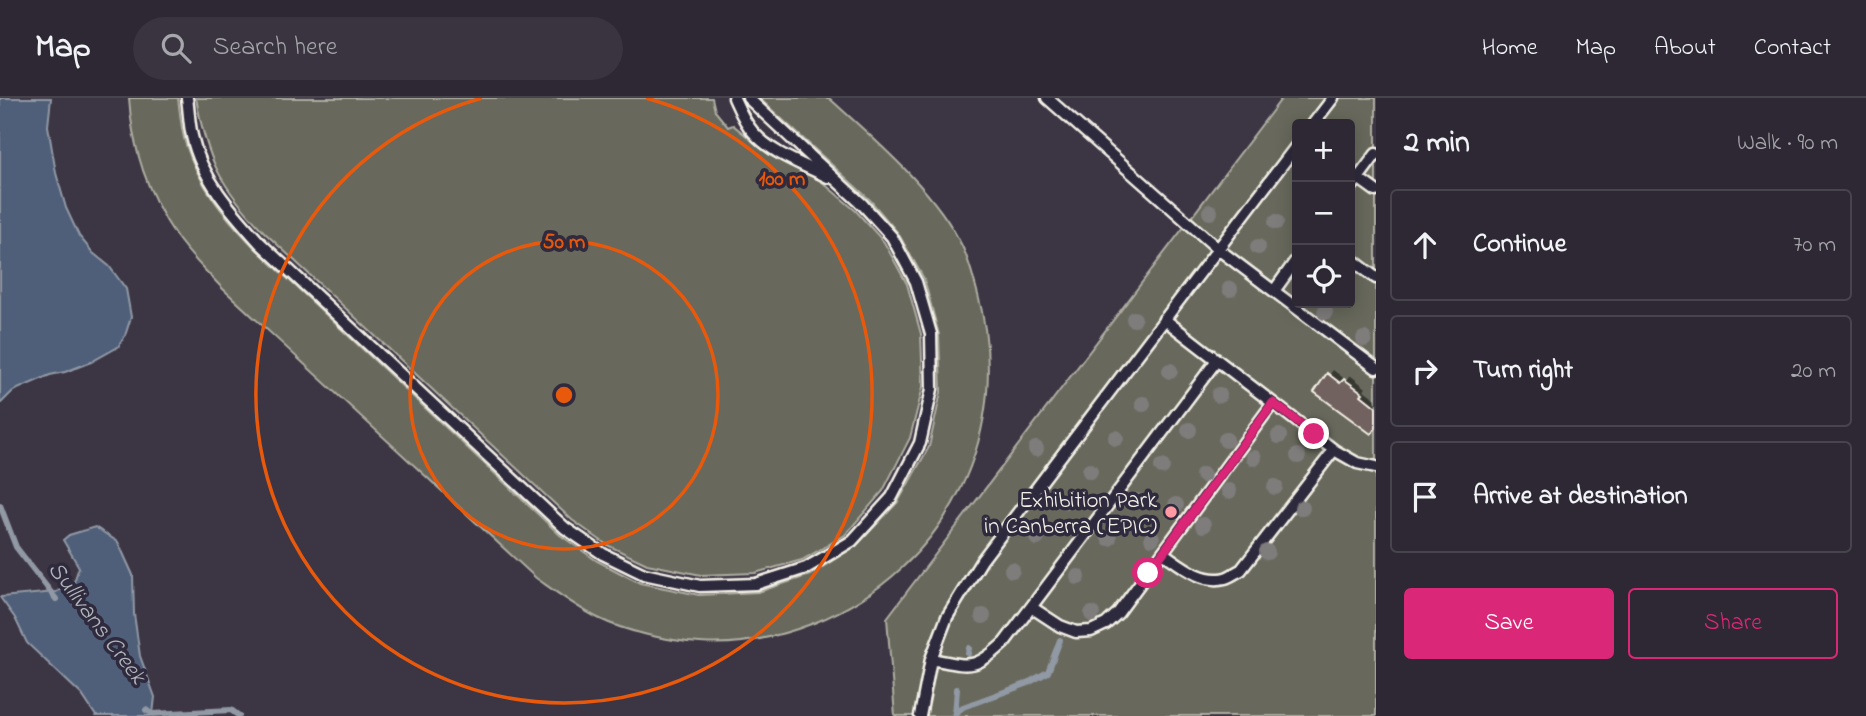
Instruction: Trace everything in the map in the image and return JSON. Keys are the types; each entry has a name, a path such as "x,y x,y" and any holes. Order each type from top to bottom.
{"lane":[{"path":"187,98 192,138 207,176 260,243 565,528 603,554 644,574 700,586 756,584 806,568 852,541 891,497 920,443 932,389 931,334 916,282 892,237 863,205 748,98"},
{"path":"734,98 746,122 766,144 838,181"},
{"path":"1047,98 1218,249 1376,368"},
{"path":"1317,119 1333,98"},
{"path":"920,716 931,659 947,617 982,561 1292,152"},
{"path":"1355,182 1376,154"},
{"path":"1358,178 1376,191"},
{"path":"1355,262 1376,278"},
{"path":"1274,291 1292,266"},
{"path":"1164,319 1334,450 1357,463 1376,467"},
{"path":"931,659 970,666 988,658 1004,643 1217,360"},
{"path":"1031,607 1060,626 1076,632 1091,631 1106,624 1118,613 1273,403"},
{"path":"1163,553 1193,573 1210,579 1225,578 1241,570 1334,450"}],"green space":[{"path":"129,98 178,98 184,137 197,172 232,223 254,247 560,535 597,561 640,583 699,595 758,592 810,575 857,545 898,502 929,447 941,392 939,335 924,279 898,233 870,200 759,98 829,98 884,148 937,205 951,226 969,263 987,343 987,394 978,443 960,489 935,531 901,568 861,599 800,628 744,642 715,644 648,635 598,618 536,578 223,289 192,257 166,220 143,170"},
{"path":"196,98 712,98 715,111 728,127 733,125 771,156 821,181 856,211 884,242 907,284 921,334 923,387 910,438 883,491 845,535 802,560 755,573 701,575 647,564 607,545 572,520 250,217 218,172 205,139"},
{"name":"Exhibition Park in Canberra (EPIC)","path":"1282,98 1376,98 1376,716 895,716 887,618"}],"water":[{"path":"0,98 51,98 48,126 56,173 66,208 79,236 93,253 109,266 126,289 131,317 118,347 91,362 50,375 13,391 0,404"},
{"path":"95,527 118,542 133,575 134,614 140,656 155,697 151,716 96,716 82,695 27,643 15,618 0,597 56,592 74,582 79,567 63,540 69,535"}],"building":[{"path":"1327,373 1340,383 1344,379 1376,407 1376,428 1371,434 1314,392"}],"waterway":[{"name":"Sullivans Creek","path":"0,505 16,547 56,599"},
{"path":"955,713 963,707 1026,684 1048,672 1060,640"},
{"path":"968,654 969,648"},
{"path":"955,715 957,689"},
{"name":"Sullivans Creek","path":"146,710 153,714 231,710 239,716"}],"place":[{"name":"Exhibition Park in Canberra (EPIC)","path":"1171,512"}],"route":[{"path":"1148,573 1273,403 1314,434"}]}
